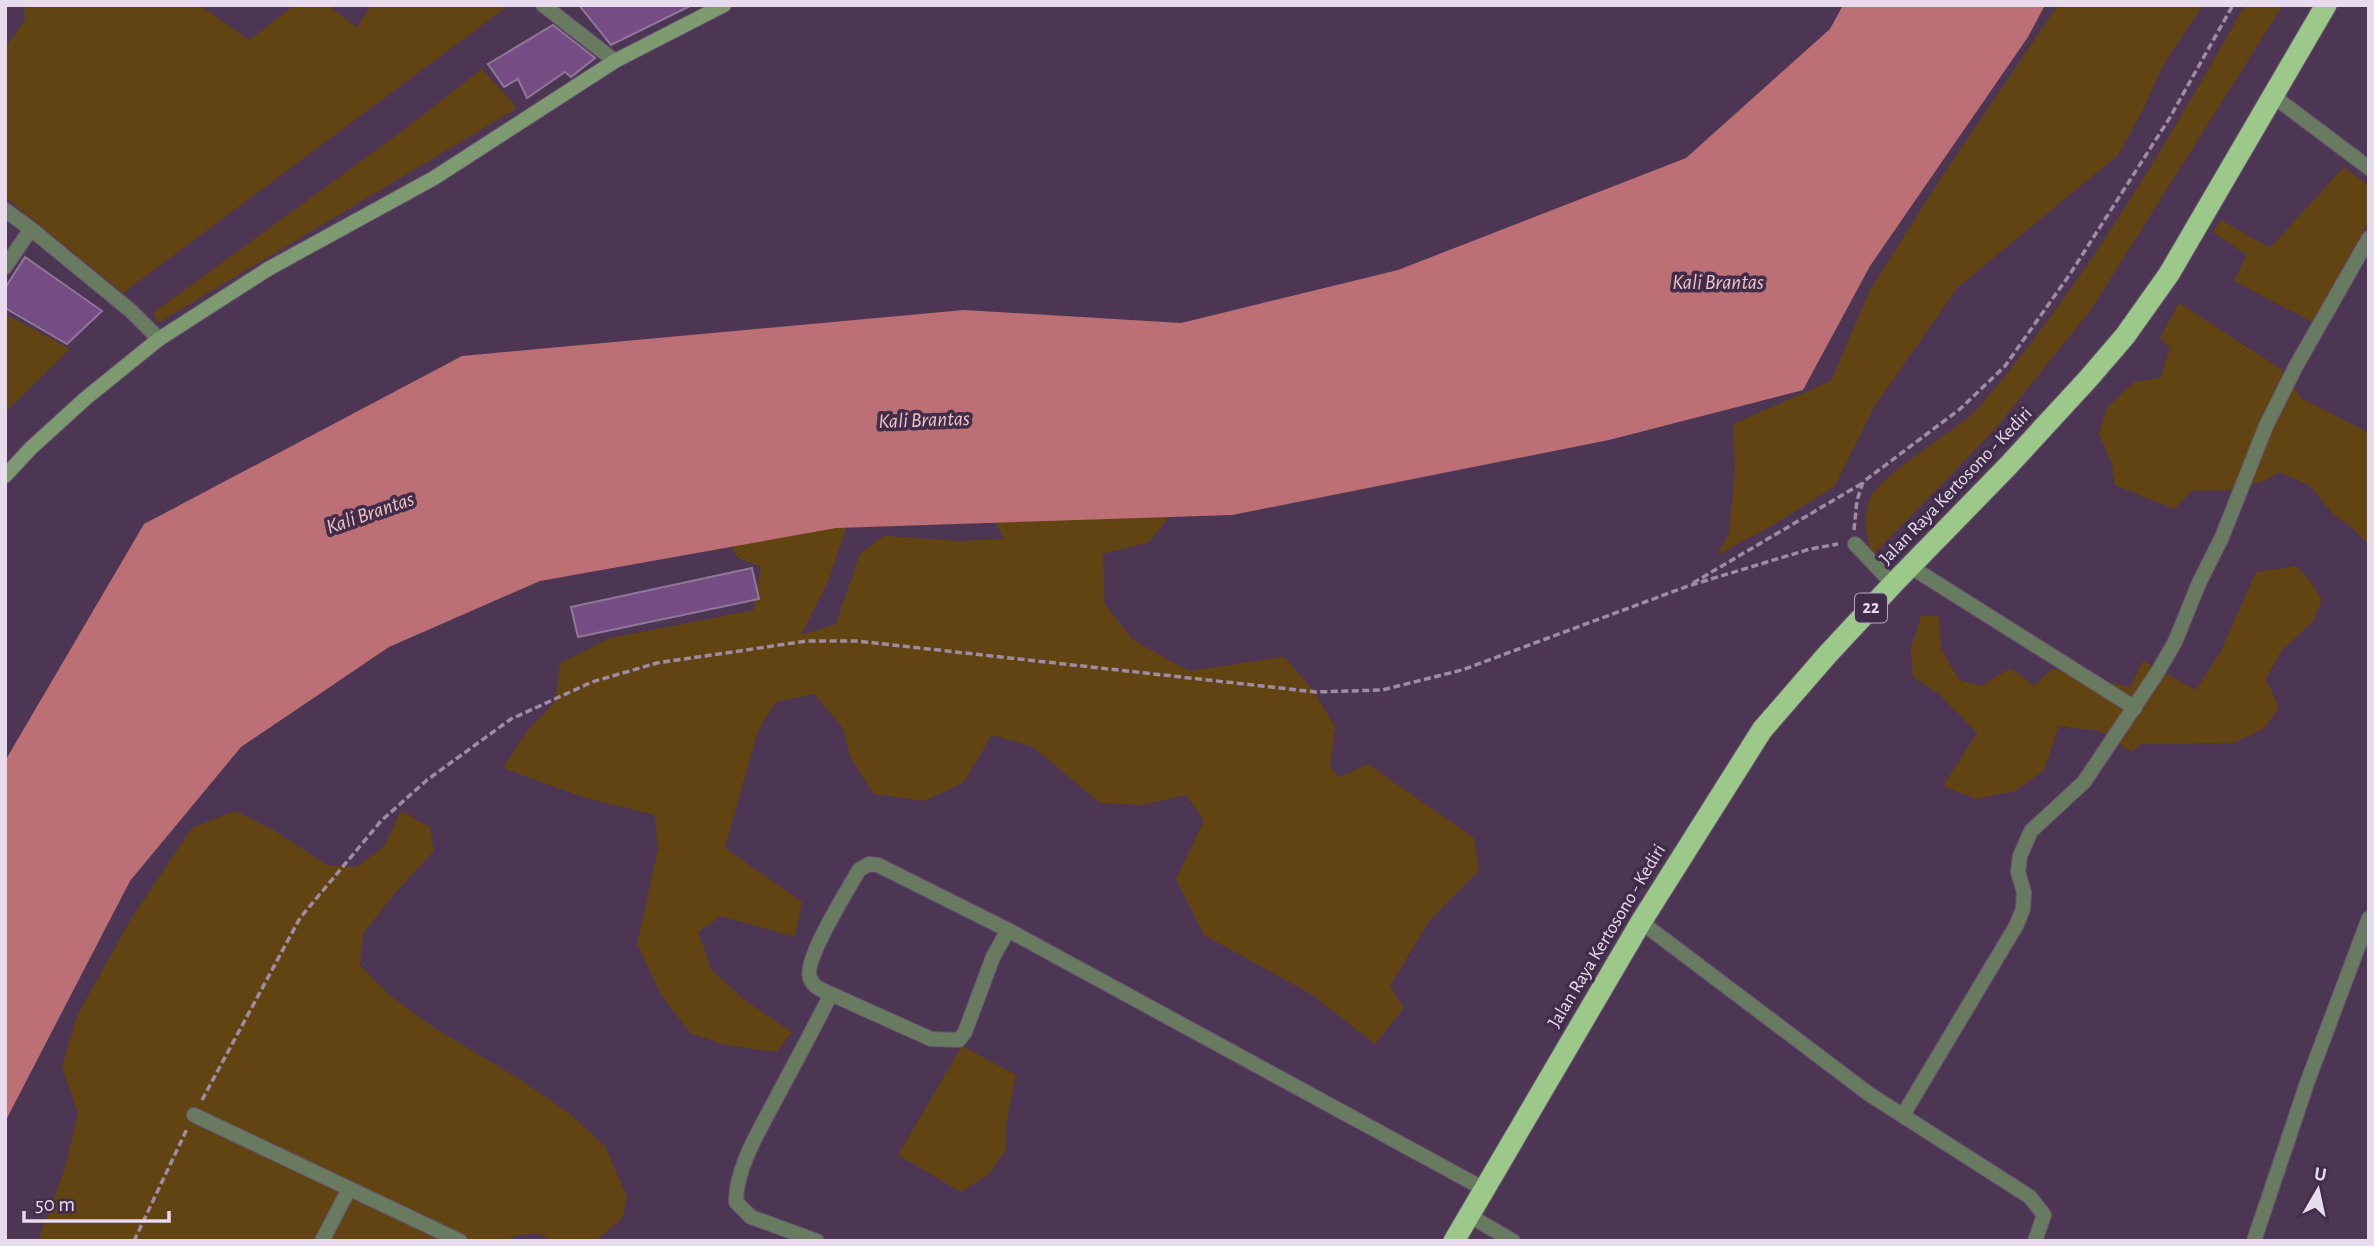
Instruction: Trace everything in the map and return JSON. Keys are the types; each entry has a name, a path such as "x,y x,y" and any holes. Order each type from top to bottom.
{"highway":[{"name":"Jalan Raya Kertosono - Kediri","path":"1454,1241 1641,922 1762,730 1893,583 2040,432 2124,335 2169,274 2326,5"}],"main road":[{"path":"5,476 31,448 86,398 159,339 268,270 433,178 615,61 724,5"}],"street":[{"path":"543,5 615,61"},
{"path":"2273,96 2369,168"},
{"path":"5,210 131,311 159,339"},
{"path":"5,267 31,229"},
{"path":"1903,1115 2016,926 2023,909 2024,892 2018,872 2020,856 2031,831 2084,782 2135,708 2175,642 2199,583 2222,537 2266,426 2296,366 2369,238"},
{"path":"1855,544 1893,583"},
{"path":"1910,567 2135,708"},
{"path":"1008,930 993,957 959,1040 931,1039 815,986 809,975 812,956 859,870 869,864 878,865 1008,930 1484,1189"},
{"path":"2254,1241 2307,1083 2369,919"},
{"path":"1641,922 1869,1094 2030,1197 2045,1215 2035,1241"},
{"path":"817,1241 751,1217 736,1202 736,1193 738,1178 761,1128 831,994"},
{"path":"194,1115 460,1241"},
{"path":"322,1241 349,1189"},
{"path":"1468,1215 1513,1241"}],"path":[{"path":"1688,586 1863,482 1960,409 2005,366 2070,274 2155,141 2232,5"},
{"path":"135,1241 194,1115 300,918 382,821 427,780 512,719 592,682 657,663 807,641 857,640 1316,692 1382,690 1462,670 1688,586 1810,549 1855,544 1857,500 1863,482"}],"shaded area":[{"path":"24,5 199,5 249,40 295,5 328,5 357,28 371,5 509,5 123,293 5,197 5,48 25,20"},
{"path":"2058,5 2203,5 2163,65 2141,114 2118,155 1958,287 1874,407 1835,486 1773,525 1717,555 1729,533 1735,469 1733,424 1831,381 1870,290 1941,178"},
{"path":"2245,5 2283,5 2090,311 1995,429 1872,556 1866,517 1868,504 1874,493 1900,467 1979,407 2054,312 2154,162"},
{"path":"482,69 517,108 158,323 153,313 397,135"},
{"path":"2344,167 2369,186 2369,221 2312,322 2234,281 2247,255 2213,232 2221,220 2270,248"},
{"path":"2179,303 2281,369 2301,398 2369,433 2369,545 2333,514 2310,486 2280,472 2238,489 2193,490 2174,509 2115,485 2112,464 2099,434 2106,409 2134,382 2160,378 2170,348 2160,338"},
{"path":"5,314 70,349 5,412"},
{"path":"981,493 1178,506 1149,542 1103,554 1104,603 1133,640 1189,671 1284,657 1315,693 1335,727 1330,767 1339,777 1368,764 1474,838 1479,870 1429,921 1390,986 1404,1008 1375,1044 1311,994 1204,935 1176,879 1204,821 1186,795 1142,805 1100,803 1033,747 992,735 963,783 924,801 874,794 851,759 843,728 814,694 776,702 758,731 725,848 802,902 795,937 721,916 698,932 711,969 743,999 792,1032 777,1052 725,1045 690,1033 662,996 637,944 658,849 655,815 582,797 503,768 528,730 555,702 560,663 610,638 754,610 761,567 738,558 720,521 855,502 827,584 801,635 836,624 860,554 884,536 961,541 1004,539"},
{"path":"2296,566 2322,599 2314,620 2282,650 2266,679 2279,708 2263,729 2233,743 2141,744 2132,752 2100,731 2059,726 2044,770 2015,791 1976,799 1943,786 1977,733 1939,694 1913,677 1911,649 1921,616 1939,616 1941,649 1959,680 1981,686 2011,668 2034,686 2052,669 2130,687 2143,661 2196,690 2221,651 2256,572"},
{"path":"235,811 275,831 327,865 356,867 384,847 401,811 430,827 434,851 395,893 363,934 360,965 389,995 436,1029 524,1082 570,1114 605,1146 627,1197 622,1219 595,1241 554,1241 537,1233 515,1236 506,1241 38,1241 65,1168 78,1113 62,1067 77,1016 131,919 192,828"},
{"path":"962,1046 1016,1075 1006,1124 1006,1149 990,1173 961,1192 898,1155"}],"water":[{"name":"Kali Brantas","path":"1843,5 2045,5 2028,37 1870,266 1803,390 1609,440 1232,515 836,528 540,581 389,647 241,747 130,881 5,1122 5,761 144,524 462,356 964,310 1181,323 1398,270 1686,158 1830,29"}],"building":[{"path":"579,5 692,5 611,45"},
{"path":"553,25 595,58 571,77 565,72 527,98 518,79 504,87 488,64"},
{"path":"25,257 102,311 67,344 5,308 5,288"},
{"path":"752,568 759,599 578,637 571,607"}]}
